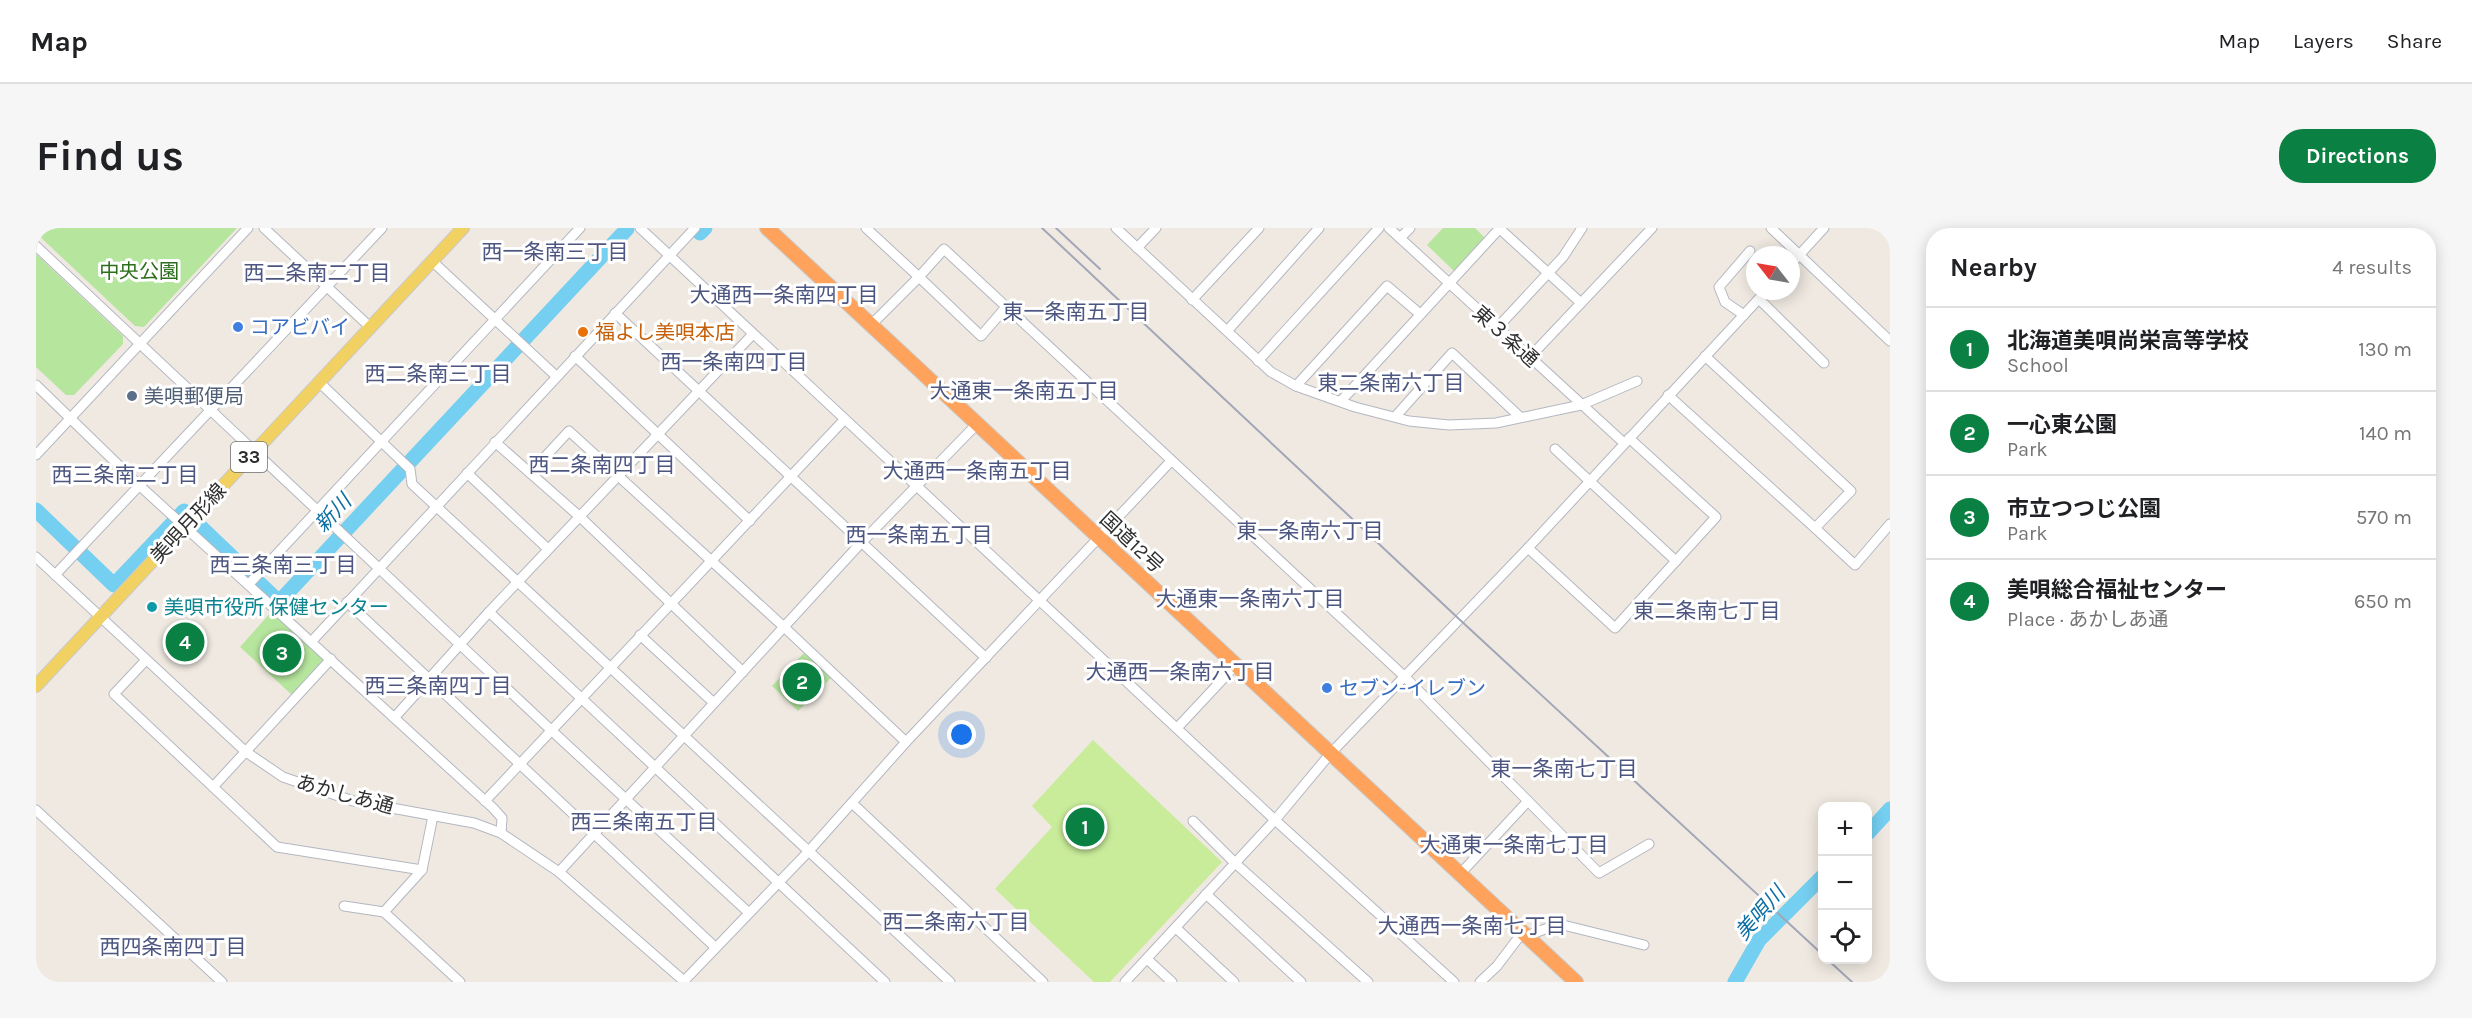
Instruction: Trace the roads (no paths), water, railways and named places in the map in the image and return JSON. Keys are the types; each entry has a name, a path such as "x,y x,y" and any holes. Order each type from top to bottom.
{"highway":[{"name":"国道12号","path":"770,229 1235,666 1576,982"}],"main road":[{"name":"美唄月形線","path":"36,686 463,228"}],"street":[{"path":"36,455 249,228"},
{"path":"264,228 370,327"},
{"path":"55,575 382,228"},
{"path":"249,584 497,320 580,228"},
{"path":"640,228 916,487 1178,727 1275,820 1454,982"},
{"path":"312,641 556,375 695,228"},
{"path":"866,228 981,336 1006,307"},
{"path":"1116,228 1192,300 1228,330 1270,372 1296,386 1355,407 1395,417 1449,425 1496,423 1581,405 1637,381"},
{"path":"1137,248 1156,228"},
{"path":"1192,300 1259,228"},
{"path":"1228,330 1319,228"},
{"path":"1258,361 1379,228"},
{"name":"東３条通","path":"1389,228 1581,405 1716,517 1676,561"},
{"path":"1400,238 1410,228"},
{"path":"1341,401 1500,228 1581,303"},
{"path":"1497,328 1563,257 1582,228"},
{"path":"1530,357 1652,228"},
{"path":"1771,228 1790,246"},
{"path":"1800,254 1824,228"},
{"path":"36,246 748,912"},
{"path":"871,325 944,249 1404,676 1599,873 1649,844"},
{"path":"1744,315 1725,302 1719,287 1746,256"},
{"path":"1800,256 1890,341"},
{"path":"432,261 556,375"},
{"path":"1296,386 1387,286 1420,314"},
{"path":"1125,982 1275,820 1330,754 1528,548 1758,300"},
{"path":"1760,300 1824,363"},
{"path":"615,313 860,544 986,658"},
{"path":"394,718 489,612 753,334"},
{"path":"1395,417 1452,353 1520,417"},
{"path":"575,356 750,521"},
{"path":"1705,356 1851,491 1815,528"},
{"path":"319,382 410,469 412,484 950,982"},
{"path":"36,385 140,486 485,801 502,818 501,833"},
{"path":"1668,395 1856,565 1890,524"},
{"path":"485,801 844,420"},
{"path":"559,872 860,544 977,424"},
{"path":"530,473 569,431 906,742"},
{"path":"495,442 579,516 743,672"},
{"path":"1528,548 1615,628 1676,561 1555,449"},
{"path":"684,982 748,912 808,852 906,742 1171,461"},
{"path":"467,473 548,549"},
{"name":"あかしあ通","path":"36,556 246,752 283,777 353,801 474,823 501,833 559,872 684,982"},
{"path":"347,602 428,680 595,832 715,948"},
{"path":"489,612 885,982"},
{"path":"640,635 714,703"},
{"path":"213,787 331,659"},
{"path":"146,660 114,694 277,847 422,870"},
{"path":"1178,727 1235,666"},
{"path":"1461,874 1528,801"},
{"path":"852,803 1043,982"},
{"path":"36,810 222,982"},
{"path":"384,912 422,870 433,816"},
{"path":"1192,821 1235,863 1368,982"},
{"path":"1206,894 1301,982"},
{"path":"344,906 384,912 460,982"},
{"path":"1480,982 1524,934 1559,924 1644,945"},
{"path":"1176,927 1234,982"},
{"path":"1147,959 1172,982"}],"waterway":[{"name":"新川","path":"700,233 705,228"},
{"name":"新川","path":"36,510 114,585 184,511 279,602 627,229"},
{"name":"美唄川","path":"1872,829 1890,809"},
{"name":"美唄川","path":"1735,982 1759,940 1818,881"}],"railway":[{"path":"1042,228 1459,619 1818,950"},
{"path":"1056,228 1100,269"},
{"path":"1832,964 1852,982"}],"place":[{"name":"コアビバイ","path":"238,327"},
{"name":"福よし美唄本店","path":"583,332"},
{"name":"美唄郵便局","path":"132,396"},
{"name":"美唄市役所 保健センター","path":"152,607"},
{"name":"美唄総合福祉センター","path":"185,642"},
{"name":"市立つつじ公園","path":"282,653"},
{"name":"一心東公園","path":"802,682"},
{"name":"セブン-イレブン","path":"1327,688"},
{"name":"北海道美唄尚栄高等学校","path":"1085,827"}],"district":[{"name":"西一条南三丁目","path":"555,252"},
{"name":"西二条南二丁目","path":"317,273"},
{"name":"大通西一条南四丁目","path":"784,295"},
{"name":"東一条南五丁目","path":"1076,312"},
{"name":"西一条南四丁目","path":"734,362"},
{"name":"西二条南三丁目","path":"438,374"},
{"name":"東二条南六丁目","path":"1391,383"},
{"name":"大通東一条南五丁目","path":"1024,391"},
{"name":"西二条南四丁目","path":"602,465"},
{"name":"大通西一条南五丁目","path":"977,471"},
{"name":"西三条南二丁目","path":"125,475"},
{"name":"東一条南六丁目","path":"1310,531"},
{"name":"西一条南五丁目","path":"919,535"},
{"name":"西三条南三丁目","path":"283,565"},
{"name":"大通東一条南六丁目","path":"1250,599"},
{"name":"東二条南七丁目","path":"1707,611"},
{"name":"大通西一条南六丁目","path":"1180,672"},
{"name":"西三条南四丁目","path":"438,686"},
{"name":"東一条南七丁目","path":"1564,769"},
{"name":"西三条南五丁目","path":"644,822"},
{"name":"大通東一条南七丁目","path":"1514,845"},
{"name":"西二条南六丁目","path":"956,922"},
{"name":"大通西一条南七丁目","path":"1472,926"},
{"name":"西四条南四丁目","path":"173,947"}],"park label":[{"name":"中央公園","path":"139,271"}]}
